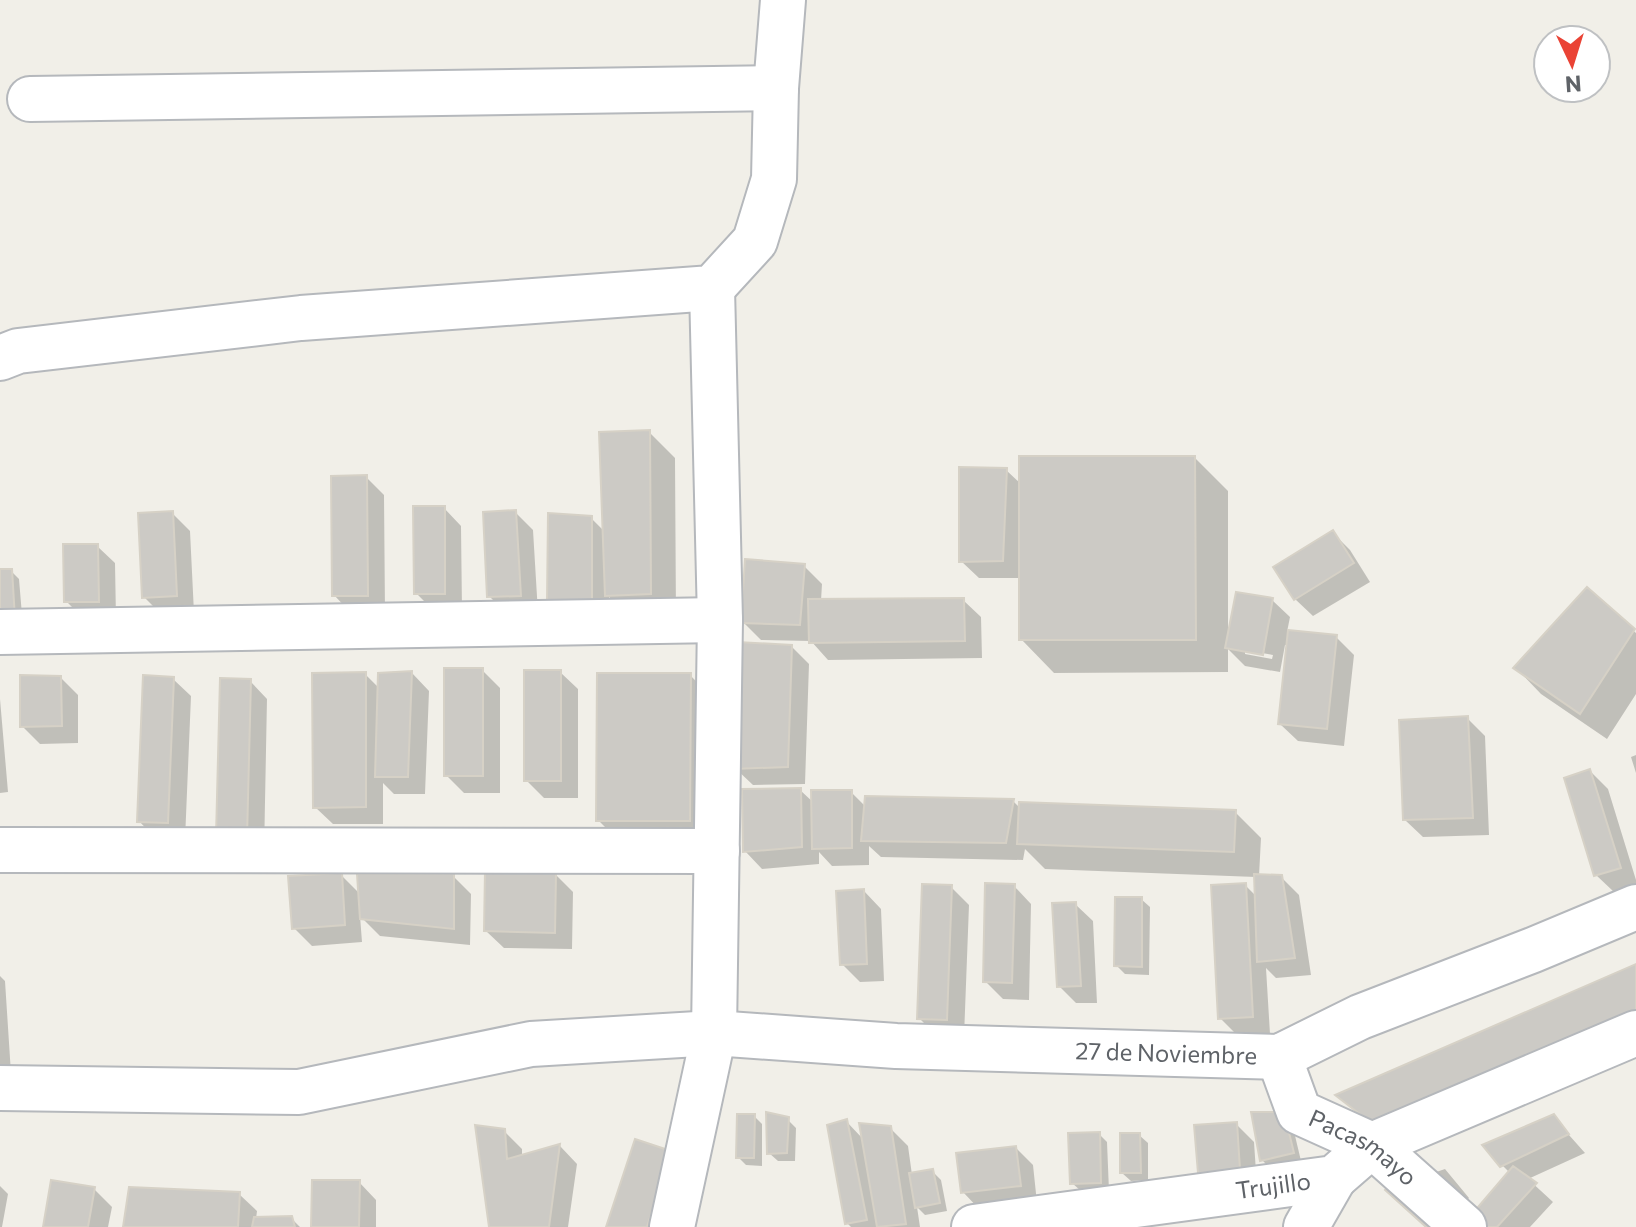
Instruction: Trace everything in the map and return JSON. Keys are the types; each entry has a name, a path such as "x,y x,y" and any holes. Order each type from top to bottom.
{"street":[{"path":"0,358 18,351 301,318 712,288 755,241 774,179 776,88 783,0"},
{"path":"30,99 776,88"},
{"path":"672,1227 714,1033 720,620 712,288"},
{"path":"0,632 720,620"},
{"path":"0,850 717,851"},
{"name":"27 de Noviembre","path":"0,1088 299,1092 531,1044 714,1033 896,1046 1279,1057 1360,1017 1636,907"},
{"name":"Trujillo","path":"974,1227 1334,1178 1372,1145 1636,1033"},
{"name":"Pacasmayo","path":"1279,1057 1299,1112 1372,1145 1464,1227"},
{"path":"1306,1227 1334,1178"}],"building":[{"path":"650,430 651,594 605,596 599,432"},
{"path":"1019,456 1195,456 1196,640 1019,640"},
{"path":"959,467 1007,468 1003,561 959,562"},
{"path":"367,475 368,596 332,596 331,476"},
{"path":"413,506 445,506 445,594 414,594"},
{"path":"516,510 521,596 487,597 483,512"},
{"path":"173,511 177,596 142,598 138,513"},
{"path":"548,513 592,516 592,602 547,603"},
{"path":"1333,530 1354,563 1294,600 1273,567"},
{"path":"63,544 98,544 99,602 64,602"},
{"path":"745,559 805,564 800,625 741,623"},
{"path":"0,569 12,569 15,619 0,622"},
{"path":"1587,587 1635,629 1580,714 1513,668"},
{"path":"1236,592 1273,598 1263,655 1225,648"},
{"path":"964,598 965,641 809,643 808,599"},
{"path":"1288,630 1337,635 1327,729 1278,724"},
{"path":"737,642 792,645 788,767 733,769"},
{"path":"444,668 483,668 483,776 444,776"},
{"path":"524,670 561,670 561,781 524,781"},
{"path":"412,671 408,777 375,777 378,673"},
{"path":"366,672 366,807 313,808 312,673"},
{"path":"597,673 691,673 690,821 596,821"},
{"path":"20,675 61,676 62,726 20,727"},
{"path":"143,675 174,677 168,823 137,822"},
{"path":"220,678 251,679 247,838 216,837"},
{"path":"1468,716 1473,818 1403,820 1399,720"},
{"path":"1590,769 1621,868 1594,876 1564,778"},
{"path":"801,788 802,847 743,852 742,789"},
{"path":"811,790 852,790 852,848 812,849"},
{"path":"865,796 1014,799 1006,843 861,841"},
{"path":"1019,802 1236,810 1234,852 1017,844"},
{"path":"485,871 556,873 555,933 484,931"},
{"path":"342,873 345,925 292,929 288,876"},
{"path":"357,874 454,874 454,929 360,919"},
{"path":"1254,874 1282,875 1295,958 1257,962"},
{"path":"985,883 1015,884 1012,983 983,982"},
{"path":"1246,883 1253,1017 1218,1019 1211,885"},
{"path":"922,884 952,885 947,1020 917,1019"},
{"path":"864,889 867,964 840,965 836,891"},
{"path":"1115,897 1142,897 1142,967 1114,966"},
{"path":"1076,902 1081,986 1057,987 1052,903"},
{"path":"1636,964 1636,1012 1374,1125 1335,1095"},
{"path":"766,1112 789,1117 787,1153 767,1154"},
{"path":"1251,1112 1284,1112 1294,1153 1260,1161"},
{"path":"737,1114 755,1114 754,1158 736,1158"},
{"path":"1554,1114 1569,1134 1500,1167 1482,1145"},
{"path":"847,1119 867,1220 845,1224 827,1125"},
{"path":"1237,1122 1240,1170 1198,1173 1194,1125"},
{"path":"859,1123 891,1126 906,1224 877,1227"},
{"path":"475,1125 505,1129 507,1159 560,1144 549,1227 489,1227"},
{"path":"1100,1132 1101,1183 1070,1184 1068,1133"},
{"path":"1120,1133 1140,1133 1141,1173 1120,1173"},
{"path":"635,1139 671,1151 647,1227 606,1227"},
{"path":"1016,1146 1021,1186 961,1193 956,1153"},
{"path":"1513,1166 1537,1183 1497,1227 1475,1227 1467,1220"},
{"path":"933,1169 940,1203 915,1208 909,1173"},
{"path":"51,1180 95,1187 88,1227 43,1227"},
{"path":"312,1180 360,1180 359,1227 311,1227"},
{"path":"1391,1183 1434,1227 1426,1227 1385,1190"},
{"path":"129,1187 240,1192 238,1227 123,1227"},
{"path":"292,1216 295,1227 252,1227 254,1217"}]}
